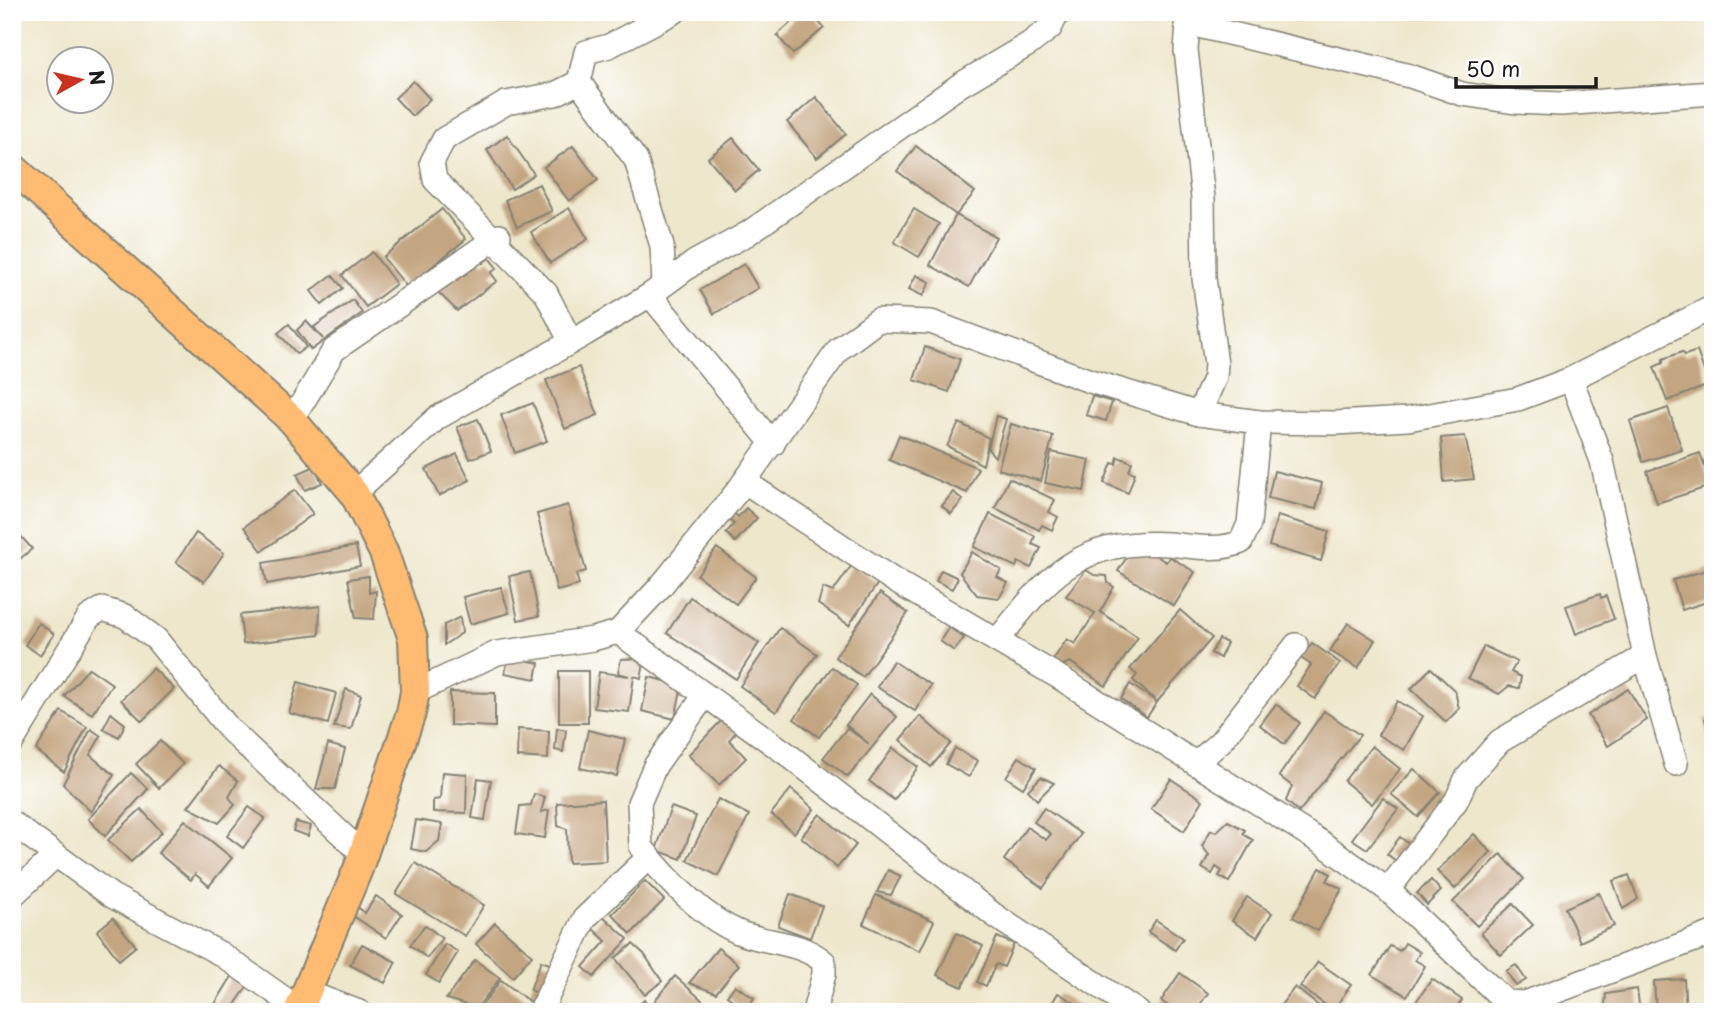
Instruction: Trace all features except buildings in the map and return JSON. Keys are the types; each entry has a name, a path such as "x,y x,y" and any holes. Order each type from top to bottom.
{"main road":[{"path":"12,167 292,420 354,493 384,553 413,639 415,692 403,737 363,854 301,1004"}],"street":[{"path":"674,12 609,46 586,52 579,82 636,160 662,246 657,289 773,444"},
{"path":"354,493 437,418 571,342 807,195 960,85 1029,44 1050,28 1058,12"},
{"path":"1199,414 1215,377 1216,364 1204,278 1203,198 1186,50 1187,18 1410,76 1462,94 1515,102 1561,104 1713,93"},
{"path":"571,342 546,293 497,238 435,180 432,162 443,139 506,103 555,94 579,82"},
{"path":"292,420 334,350 497,238"},
{"path":"415,692 497,653 593,639 618,632 662,586 745,482 839,349 878,320 931,322 1090,381 1199,414 1259,422 1335,423 1408,419 1518,399 1572,379 1713,307"},
{"path":"1572,379 1602,461 1645,656 1676,764"},
{"path":"997,641 1038,589 1061,570 1111,546 1132,542 1226,548 1241,542 1249,524 1259,422"},
{"path":"745,482 895,581 997,641 1322,843 1388,890 1506,1002 1525,1003 1713,933"},
{"path":"12,742 89,617 102,609 125,616 156,639 230,730 363,854"},
{"path":"618,632 994,915 1138,1012"},
{"path":"1196,764 1221,741 1296,645"},
{"path":"1388,890 1456,801 1466,779 1500,741 1645,656"},
{"path":"705,695 655,766 639,803 641,847 696,904 738,932 811,951 824,962 824,974 814,1012"},
{"path":"12,823 112,896 221,954 301,1004 359,1012"},
{"path":"12,896 56,855"},
{"path":"540,1012 585,918 649,857"}]}
